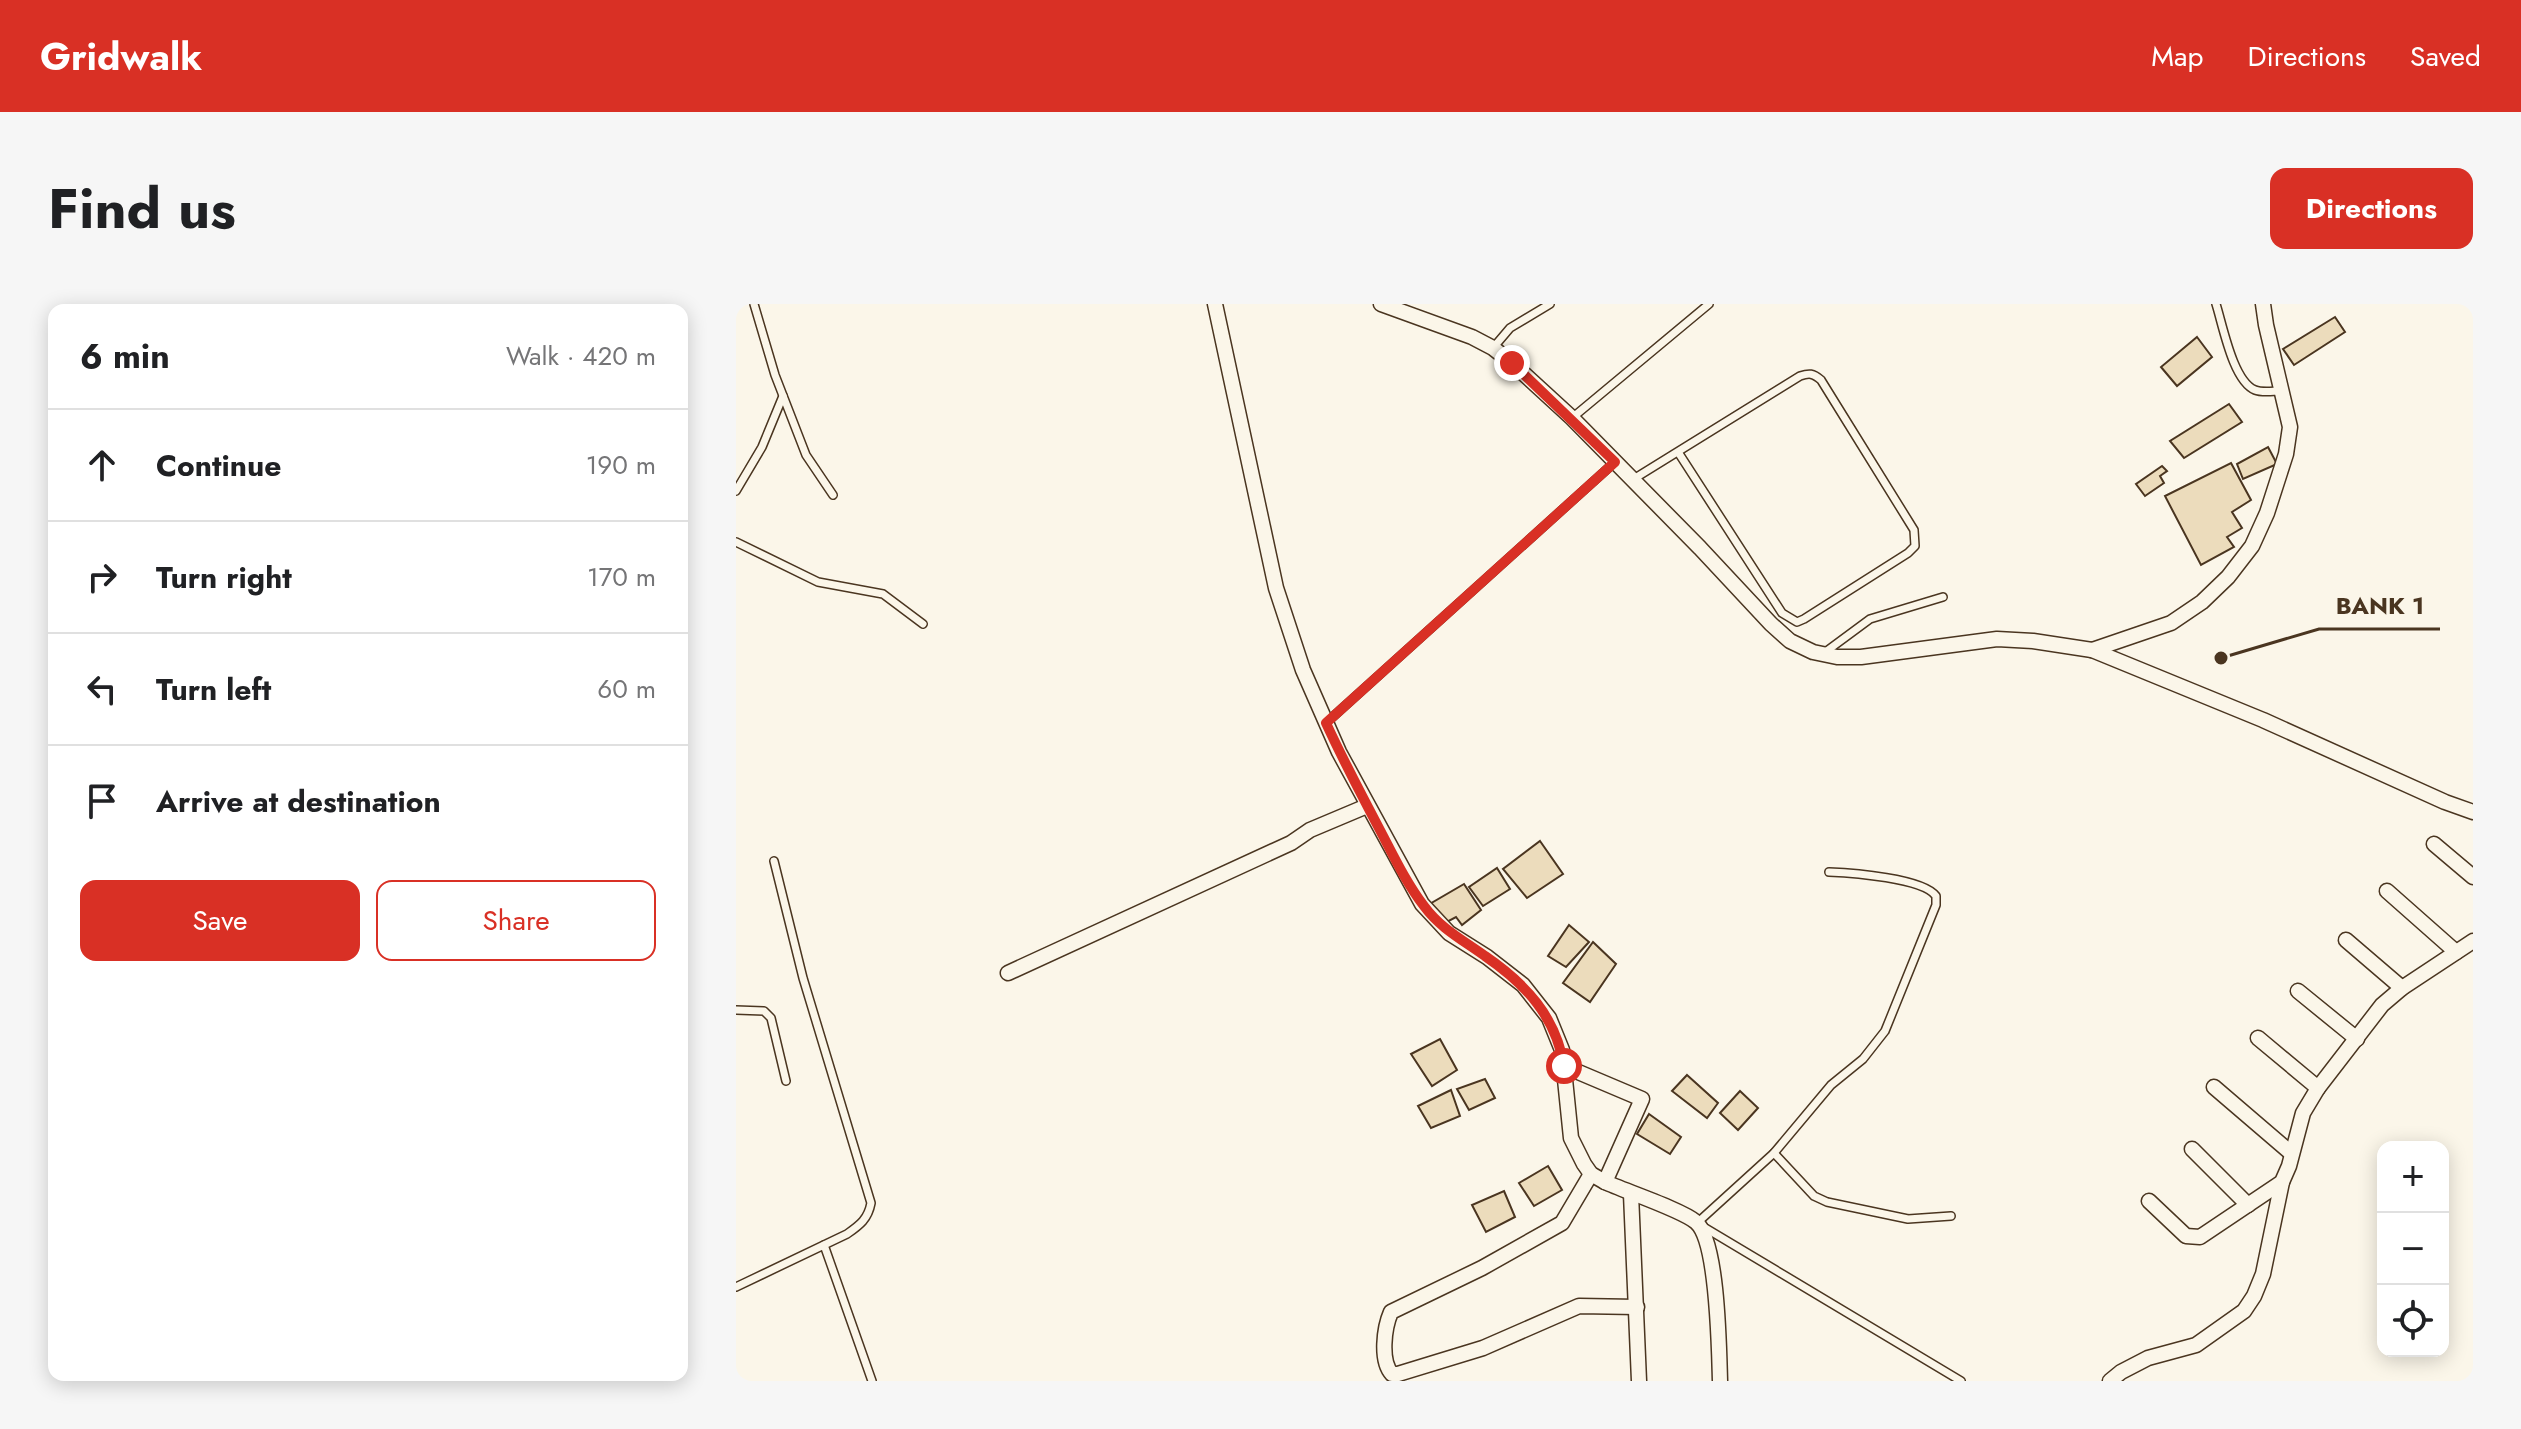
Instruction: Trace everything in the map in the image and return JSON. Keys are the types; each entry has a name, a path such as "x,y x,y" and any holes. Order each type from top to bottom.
{"street":[{"path":"1215,304 1276,588 1303,670 1326,723 1367,806 1422,904 1436,921 1511,976 1536,1001 1557,1034 1564,1066 1566,1114 1571,1138 1576,1152 1591,1174 1697,1223 1707,1239 1720,1381"},
{"path":"1381,304 1472,337 1493,348 1572,418 1790,641 1823,654 1861,657 1997,639 2092,650 2263,720 2473,812"},
{"path":"2092,650 2171,623 2202,602 2228,577 2252,546 2267,513 2286,454 2290,427 2263,304"},
{"path":"1008,973 1367,806"},
{"path":"2434,844 2473,877"},
{"path":"2387,891 2456,952"},
{"path":"2346,940 2402,988"},
{"path":"2110,1381 2148,1358 2196,1345 2244,1311 2263,1274 2282,1182 2303,1113 2318,1088 2382,1005 2473,941"},
{"path":"2298,991 2357,1039"},
{"path":"2258,1038 2318,1088"},
{"path":"1564,1066 1642,1099 1605,1182"},
{"path":"2214,1087 2291,1153"},
{"path":"2192,1149 2248,1205"},
{"path":"1591,1174 1562,1223 1482,1268 1391,1312 1387,1321 1385,1362 1392,1374 1398,1374 1483,1348 1579,1306 1637,1307"},
{"path":"2149,1201 2193,1239 2282,1182"},
{"path":"1631,1194 1639,1381"}],"lane":[{"path":"754,304 783,396 806,455 833,495"},
{"path":"1493,348 1510,328 1550,304"},
{"path":"1572,418 1709,304"},
{"path":"2216,304 2243,381 2256,391 2283,391"},
{"path":"1632,480 1800,376 1815,374 1914,530 1915,546 1797,622 1782,613 1678,452"},
{"path":"736,491 762,447 783,396"},
{"path":"1326,723 1615,462"},
{"path":"736,542 818,582 883,594 923,624"},
{"path":"1823,654 1870,619 1943,597"},
{"path":"736,1287 860,1226 868,1215 871,1203 803,978 774,861"},
{"path":"1829,872 1925,886 1936,896 1936,905 1877,1044 1831,1085 1774,1153 1697,1223 1961,1381"},
{"path":"736,1010 764,1011 771,1018 786,1081"},
{"path":"1774,1153 1814,1196 1827,1202 1908,1219 1951,1216"},
{"path":"824,1245 872,1381"}],"building":[{"path":"2335,317 2345,332 2294,365 2283,349"},
{"path":"2197,337 2212,357 2177,386 2161,367"},
{"path":"2229,404 2242,422 2184,458 2170,441"},
{"path":"2268,447 2277,464 2243,479 2237,464"},
{"path":"2231,463 2251,500 2232,512 2242,528 2227,537 2234,547 2201,565 2165,496"},
{"path":"2162,466 2167,471 2160,476 2164,483 2145,496 2136,484"},
{"path":"1540,841 1563,874 1527,898 1503,869"},
{"path":"1497,868 1510,889 1483,906 1469,887"},
{"path":"1464,884 1481,910 1462,925 1456,917 1443,924 1428,905"},
{"path":"1569,925 1589,942 1566,967 1548,956"},
{"path":"1593,942 1616,964 1590,1002 1563,983"},
{"path":"1440,1039 1457,1070 1432,1086 1411,1054"},
{"path":"1687,1075 1718,1103 1707,1118 1672,1091"},
{"path":"1485,1079 1495,1098 1469,1110 1457,1089"},
{"path":"1451,1090 1460,1116 1431,1128 1418,1106"},
{"path":"1740,1091 1758,1108 1738,1130 1720,1113"},
{"path":"1649,1114 1681,1137 1670,1154 1637,1134"},
{"path":"1548,1166 1562,1190 1534,1206 1519,1183"},
{"path":"1504,1191 1515,1217 1486,1232 1472,1205"}],"place":[{"name":"BANK 1","path":"2221,658"}],"route":[{"path":"1512,363 1615,462 1326,723 1367,806 1422,904 1449,933 1523,985 1549,1018 1562,1050 1564,1066"}]}
